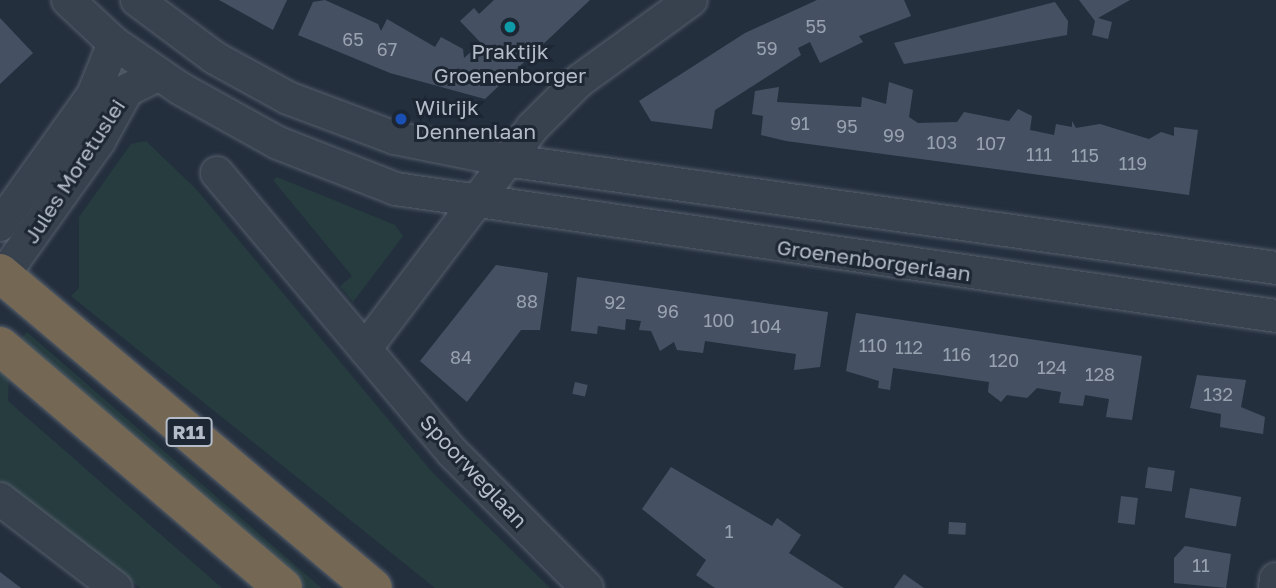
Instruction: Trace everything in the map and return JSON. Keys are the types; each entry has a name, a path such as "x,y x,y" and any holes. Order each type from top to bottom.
{"highway":[{"name":"R11","path":"1,276 373,588"},
{"name":"R11","path":"0,346 283,588"}],"street":[{"name":"Groenenborgerlaan","path":"68,0 114,43 158,75 278,143 396,189 1276,316"},
{"path":"365,349 456,233 472,200 505,160 579,81 691,0"},
{"path":"150,4 215,58 288,97 395,138 505,160 1276,268"},
{"name":"Jules Moretuslei","path":"0,225 93,95 114,43"},
{"name":"Jules Moretuslei","path":"1,276 99,141 127,90 158,75"},
{"name":"Spoorweglaan","path":"217,173 453,453 587,588"},
{"path":"0,499 116,588"},
{"path":"1275,588 1276,579"}],"green space":[{"path":"146,141 196,189 432,472 550,588 435,588 71,296 79,288 79,217 131,144"},
{"path":"277,177 395,225 403,236 353,302 340,286 352,276 273,180"},
{"path":"27,332 321,588 305,588 20,340"},
{"path":"0,367 9,375 8,401 222,588 140,588 0,481"}],"building":[{"path":"219,0 287,0 273,30"},
{"path":"325,0 378,24 381,31 387,19 435,47 441,37 463,49 464,58 481,43 460,21 474,8 479,14 494,0 590,0 485,99 390,73 298,35 313,2"},
{"path":"817,0 904,0 911,16 859,36 863,42 820,63 810,42 798,48 801,55 715,110 712,129 651,121 639,101 745,33"},
{"path":"1079,0 1130,0 1098,18 1112,22 1108,39 1092,35 1095,21"},
{"path":"1055,2 1068,21 1067,35 904,64 894,43"},
{"path":"0,18 33,53 0,84"},
{"path":"889,82 913,90 909,117 918,123 957,122 964,112 1009,121 1018,109 1032,116 1030,130 1054,135 1056,124 1072,127 1072,121 1076,128 1100,124 1149,139 1161,132 1174,136 1174,127 1198,130 1189,195 786,141 761,135 763,116 752,114 755,91 779,87 777,102 861,107 862,97 886,104"},
{"path":"496,265 548,273 540,330 521,330 467,402 420,361"},
{"path":"577,277 828,312 820,367 794,370 796,354 705,341 703,353 677,350 674,342 660,351 651,331 639,330 641,321 626,319 625,330 598,326 597,334 571,331"},
{"path":"856,313 1142,356 1132,420 1106,417 1109,399 1085,395 1083,406 1059,403 1061,392 1037,388 1027,398 1007,395 1001,402 988,392 989,382 893,368 890,390 878,388 879,381 846,371"},
{"path":"1197,375 1246,380 1241,407 1265,417 1263,434 1220,427 1221,414 1190,408"},
{"path":"575,382 588,385 585,397 572,394"},
{"path":"671,467 772,526 777,518 801,535 789,553 844,588 715,588 696,575 706,560 642,509"},
{"path":"1148,467 1175,471 1172,492 1145,488"},
{"path":"1190,488 1241,497 1236,527 1185,518"},
{"path":"1121,496 1138,498 1135,525 1118,523"},
{"path":"949,522 966,523 965,535 948,534"},
{"path":"1185,546 1231,554 1226,588 1174,583 1174,558"},
{"path":"0,572 21,588 0,588"},
{"path":"904,574 924,588 894,588"}],"place":[{"name":"Praktijk Groenenborger","path":"510,27"},
{"name":"Wilrijk Dennenlaan","path":"401,119"}]}
